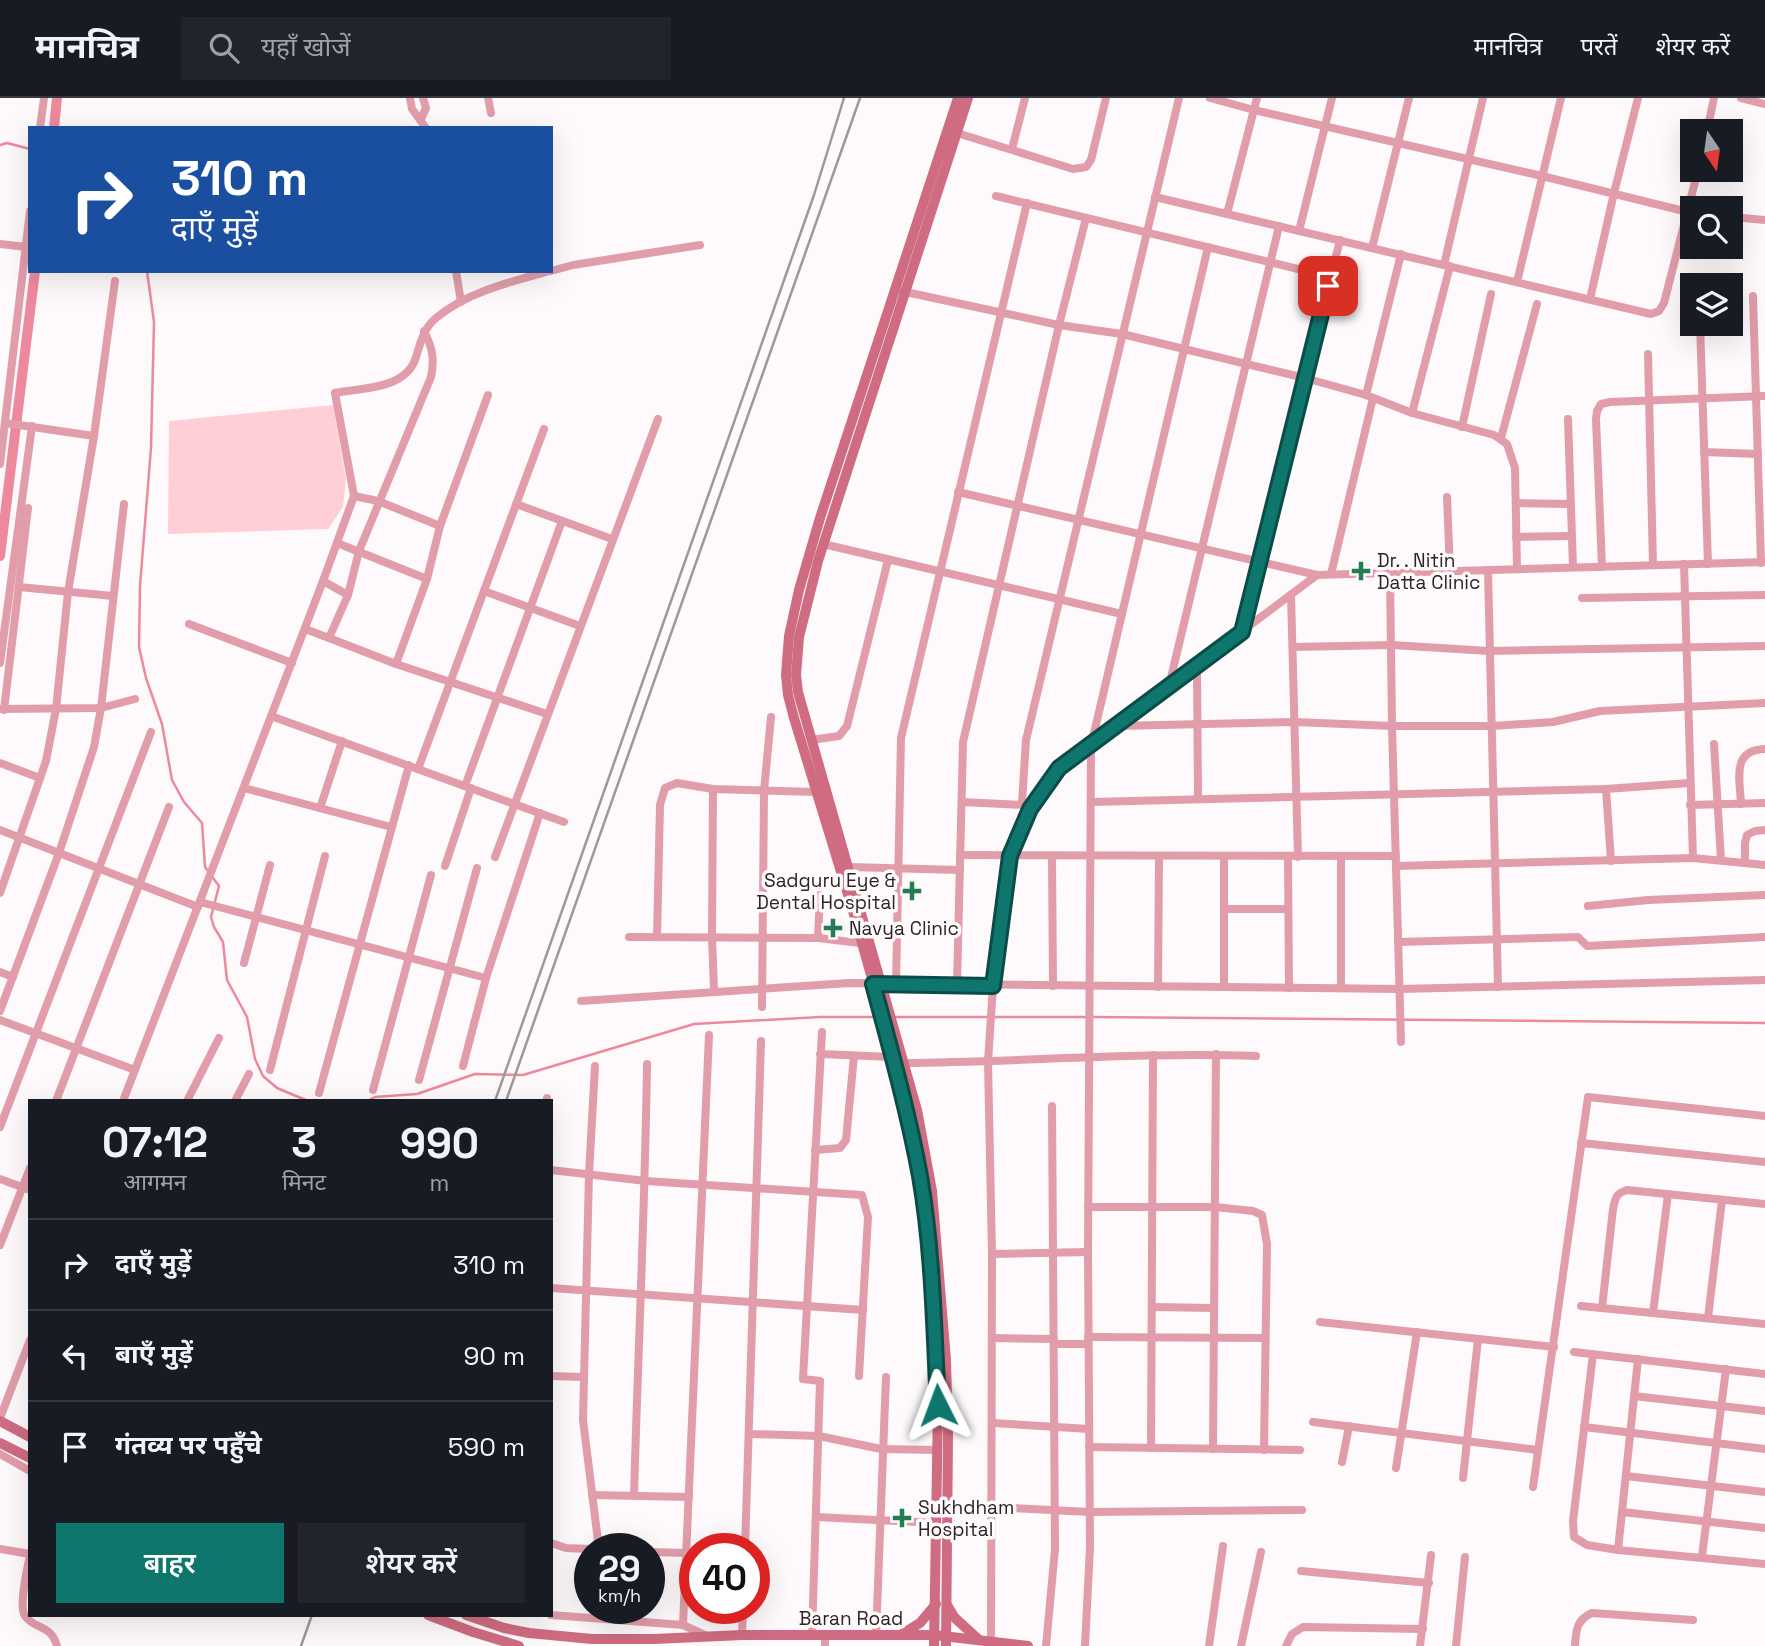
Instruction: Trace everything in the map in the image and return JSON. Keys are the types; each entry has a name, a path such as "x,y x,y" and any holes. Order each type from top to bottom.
{"street":[{"path":"40,126 44,98"},
{"path":"410,98 412,109 423,123"},
{"path":"423,123 426,108 424,98"},
{"path":"488,98 491,113"},
{"path":"934,1641 941,1605 948,1436 941,1294 928,1158 904,1063 890,1031 882,1003 849,867 798,692 797,655 803,618 823,544 958,98"},
{"path":"877,984 860,943 788,695 786,675 789,636 820,518 968,98"},
{"path":"1012,149 1025,98"},
{"path":"957,133 1073,169 1086,167 1091,160 1106,98"},
{"path":"1021,803 1026,740 1180,98"},
{"path":"1210,98 1680,210"},
{"path":"1227,214 1257,98"},
{"path":"1299,231 1332,98"},
{"path":"1372,248 1409,98"},
{"path":"1412,413 1448,265 1467,159 1483,98"},
{"path":"1517,282 1561,98"},
{"path":"1591,299 1614,193 1639,98"},
{"path":"1710,119 1714,98"},
{"path":"1741,98 1765,104"},
{"path":"996,196 1298,269"},
{"path":"1155,197 1591,299 1640,313 1659,312 1680,248"},
{"path":"896,985 901,738 1027,203"},
{"path":"957,985 963,742 1086,218"},
{"path":"1743,218 1765,220"},
{"path":"1169,687 1200,548 1279,226"},
{"path":"0,464 8,423 4,404 28,229"},
{"path":"1242,632 1340,240"},
{"path":"0,244 26,247"},
{"path":"553,270 700,245"},
{"path":"1085,1646 1090,1512 1088,1207 1091,746 1208,247"},
{"path":"1331,574 1401,254"},
{"path":"456,273 461,302"},
{"path":"123,1099 324,581 354,496 335,393 400,380 409,372 424,331 435,319 461,302 544,273"},
{"path":"0,892 40,778 56,709 68,592 94,436 115,281"},
{"path":"900,291 1059,325 1122,334 1306,378 1369,396 1412,413 1501,438 1507,444 1514,460 1517,569"},
{"path":"1462,427 1491,294"},
{"path":"958,492 1317,575 1763,563 1758,454 1761,396 1753,296"},
{"path":"1501,438 1537,304"},
{"path":"329,638 348,595 359,551 378,501 431,377 434,362 424,331"},
{"path":"1700,336 1708,564"},
{"path":"1648,354 1653,565"},
{"path":"396,664 427,579 440,526 488,395"},
{"path":"1602,567 1597,411 1601,404 1761,396"},
{"path":"495,857 658,419"},
{"path":"1568,419 1573,567"},
{"path":"8,423 94,436"},
{"path":"0,663 29,426"},
{"path":"319,1093 391,827 413,767 451,680 544,429"},
{"path":"1704,452 1758,454"},
{"path":"354,496 378,501 440,526"},
{"path":"1447,497 1450,571"},
{"path":"1516,503 1570,504"},
{"path":"0,1011 59,853 94,747 101,708 124,504"},
{"path":"516,504 612,539"},
{"path":"29,508 2,710 101,708 135,699"},
{"path":"445,866 498,696 562,521"},
{"path":"1516,537 1571,536"},
{"path":"337,543 427,579"},
{"path":"823,544 1122,614"},
{"path":"811,740 839,736 847,726 888,560"},
{"path":"1684,564 1693,858"},
{"path":"1489,570 1498,987"},
{"path":"1390,573 1401,1042"},
{"path":"991,1644 993,1338 988,1062 993,986 1010,856 1030,809 1059,768 1317,575"},
{"path":"324,581 348,595"},
{"path":"19,587 113,596"},
{"path":"484,591 580,626"},
{"path":"1292,595 1298,857"},
{"path":"1582,598 1765,595"},
{"path":"189,624 292,663"},
{"path":"305,629 396,664 547,714"},
{"path":"1293,647 1392,645 1489,651 1765,646"},
{"path":"1197,666 1198,799"},
{"path":"1117,726 1295,722 1492,726 1539,723 1600,711 1765,703"},
{"path":"271,716 564,822"},
{"path":"762,1007 764,791 771,717"},
{"path":"0,1127 151,732"},
{"path":"320,808 342,741"},
{"path":"1714,744 1721,860"},
{"path":"1741,804 1740,764 1744,755 1752,749 1765,749"},
{"path":"0,763 40,778"},
{"path":"657,937 660,805 665,788 677,783 713,789 817,792"},
{"path":"1091,802 1606,789 1689,783"},
{"path":"244,788 391,827"},
{"path":"713,789 714,990"},
{"path":"1606,789 1611,861"},
{"path":"962,802 1021,803 1030,809"},
{"path":"1690,806 1765,803"},
{"path":"56,1099 169,807"},
{"path":"463,1066 485,978 540,813"},
{"path":"0,830 138,884 199,904 209,904 485,978"},
{"path":"1745,863 1747,835 1765,830"},
{"path":"960,855 1341,856 1396,861 1495,863 1693,858 1765,865"},
{"path":"271,1070 325,856"},
{"path":"1052,856 1053,986"},
{"path":"1341,856 1341,988"},
{"path":"1158,987 1159,857"},
{"path":"1224,857 1224,987"},
{"path":"1288,857 1289,988"},
{"path":"244,963 270,865"},
{"path":"849,867 960,870"},
{"path":"419,1080 477,868"},
{"path":"373,1090 430,875"},
{"path":"818,937 820,895"},
{"path":"1588,906 1648,900 1765,895"},
{"path":"1224,909 1288,909"},
{"path":"629,937 818,937 860,943"},
{"path":"1398,942 1578,937 1587,946 1765,937"},
{"path":"0,972 13,977"},
{"path":"581,1000 714,990 877,984 1399,989 1765,980"},
{"path":"0,1020 135,1070"},
{"path":"890,1031 892,1057 914,1148 926,1227 935,1350 937,1523 941,1605 946,1641"},
{"path":"811,1635 820,1381 803,1379 821,1032"},
{"path":"688,1533 709,1035"},
{"path":"188,1099 219,1038"},
{"path":"746,1533 761,1041"},
{"path":"820,1054 892,1057"},
{"path":"1213,1449 1216,1054"},
{"path":"1151,1448 1153,1055"},
{"path":"815,1150 840,1148 846,1140 854,1056"},
{"path":"904,1063 988,1062 1090,1056 1255,1056"},
{"path":"634,1496 639,1295 646,1181 647,1064"},
{"path":"595,1066 589,1174 583,1420 597,1533"},
{"path":"236,1099 249,1074"},
{"path":"1532,1487 1588,1097 1765,1116"},
{"path":"1046,1646 1055,1549 1052,1106"},
{"path":"1581,1143 1765,1162"},
{"path":"553,1170 646,1181 862,1195 868,1217 859,1376"},
{"path":"0,1179 26,1189 0,1245"},
{"path":"1602,1308 1615,1198 1620,1192 1627,1190 1765,1204"},
{"path":"1653,1313 1668,1194"},
{"path":"1708,1318 1722,1200"},
{"path":"1088,1207 1214,1207 1253,1210 1262,1215 1266,1224 1267,1244 1264,1450"},
{"path":"992,1254 1088,1252"},
{"path":"553,1288 863,1310"},
{"path":"1581,1306 1765,1324"},
{"path":"1152,1307 1214,1308"},
{"path":"1320,1322 1554,1347"},
{"path":"1396,1468 1417,1332"},
{"path":"993,1338 1054,1342 1152,1338 1265,1338"},
{"path":"1463,1478 1478,1339"},
{"path":"28,1345 0,1419 28,1436"},
{"path":"1574,1352 1765,1374"},
{"path":"1593,1354 1573,1521 1574,1536 1587,1545 1618,1550 1765,1564"},
{"path":"1618,1550 1638,1359"},
{"path":"1702,1556 1726,1369"},
{"path":"553,1376 584,1377"},
{"path":"876,1636 881,1449 886,1377"},
{"path":"1634,1396 1765,1411"},
{"path":"1313,1422 1538,1450"},
{"path":"993,1423 1089,1429"},
{"path":"1342,1462 1349,1426"},
{"path":"1584,1427 1765,1449"},
{"path":"749,1434 818,1436 881,1449 938,1450"},
{"path":"0,1443 28,1457"},
{"path":"1089,1447 1300,1450"},
{"path":"0,1454 28,1470"},
{"path":"1626,1476 1765,1492"},
{"path":"592,1495 689,1497"},
{"path":"993,1507 1090,1512 1302,1510"},
{"path":"1622,1512 1765,1528"},
{"path":"816,1517 937,1523"},
{"path":"553,1544 574,1547"},
{"path":"1209,1646 1223,1546"},
{"path":"0,1549 28,1554"},
{"path":"1241,1646 1261,1552"},
{"path":"1420,1646 1431,1555"},
{"path":"1456,1646 1465,1557"},
{"path":"28,1568 22,1609 29,1620 53,1635 57,1646"},
{"path":"1301,1571 1429,1583"},
{"path":"899,1636 941,1605"},
{"path":"941,1605 978,1640"},
{"path":"1575,1646 1579,1623 1591,1613 1692,1620"},
{"path":"553,1615 683,1625 710,1638"},
{"path":"433,1617 519,1646"},
{"name":"Baran Road","path":"472,1617 529,1633 592,1639 749,1639 811,1635 825,1640 899,1636 934,1641 978,1640 991,1644 1028,1646"},
{"path":"1286,1646 1292,1634 1303,1627 1423,1629"}],"shaded area":[{"path":"333,405 346,479 343,507 328,529 168,534 169,421"}],"waterway":[{"path":"54,126 57,98"},
{"path":"0,145 7,143 28,148"},
{"path":"0,556 35,273"},
{"path":"147,273 154,322 151,448 140,586 139,647 146,678 162,724 172,780 184,802 202,823 205,867 219,886 211,917 223,942 227,980 247,1017 255,1059 263,1076 277,1088 303,1099"},
{"path":"371,1099 417,1094 475,1074 523,1075 694,1024 820,1017 880,1017"},
{"path":"893,1017 1086,1017"},
{"path":"1093,1017 1765,1023"}],"railway":[{"path":"496,1099 814,195 844,98"},
{"path":"507,1099 860,98"},
{"path":"301,1646 311,1617"}],"place":[{"name":"Dr. . Nitin Datta Clinic","path":"1361,571"},
{"name":"Sadguru Eye & Dental Hospital","path":"912,891"},
{"name":"Navya Clinic","path":"833,928"},
{"name":"Sukhdham Hospital","path":"902,1518"}],"route":[{"path":"938,1405 931,1275 920,1178 887,1032 873,984 993,986 1010,856 1030,809 1059,768 1242,632 1328,286"}]}
